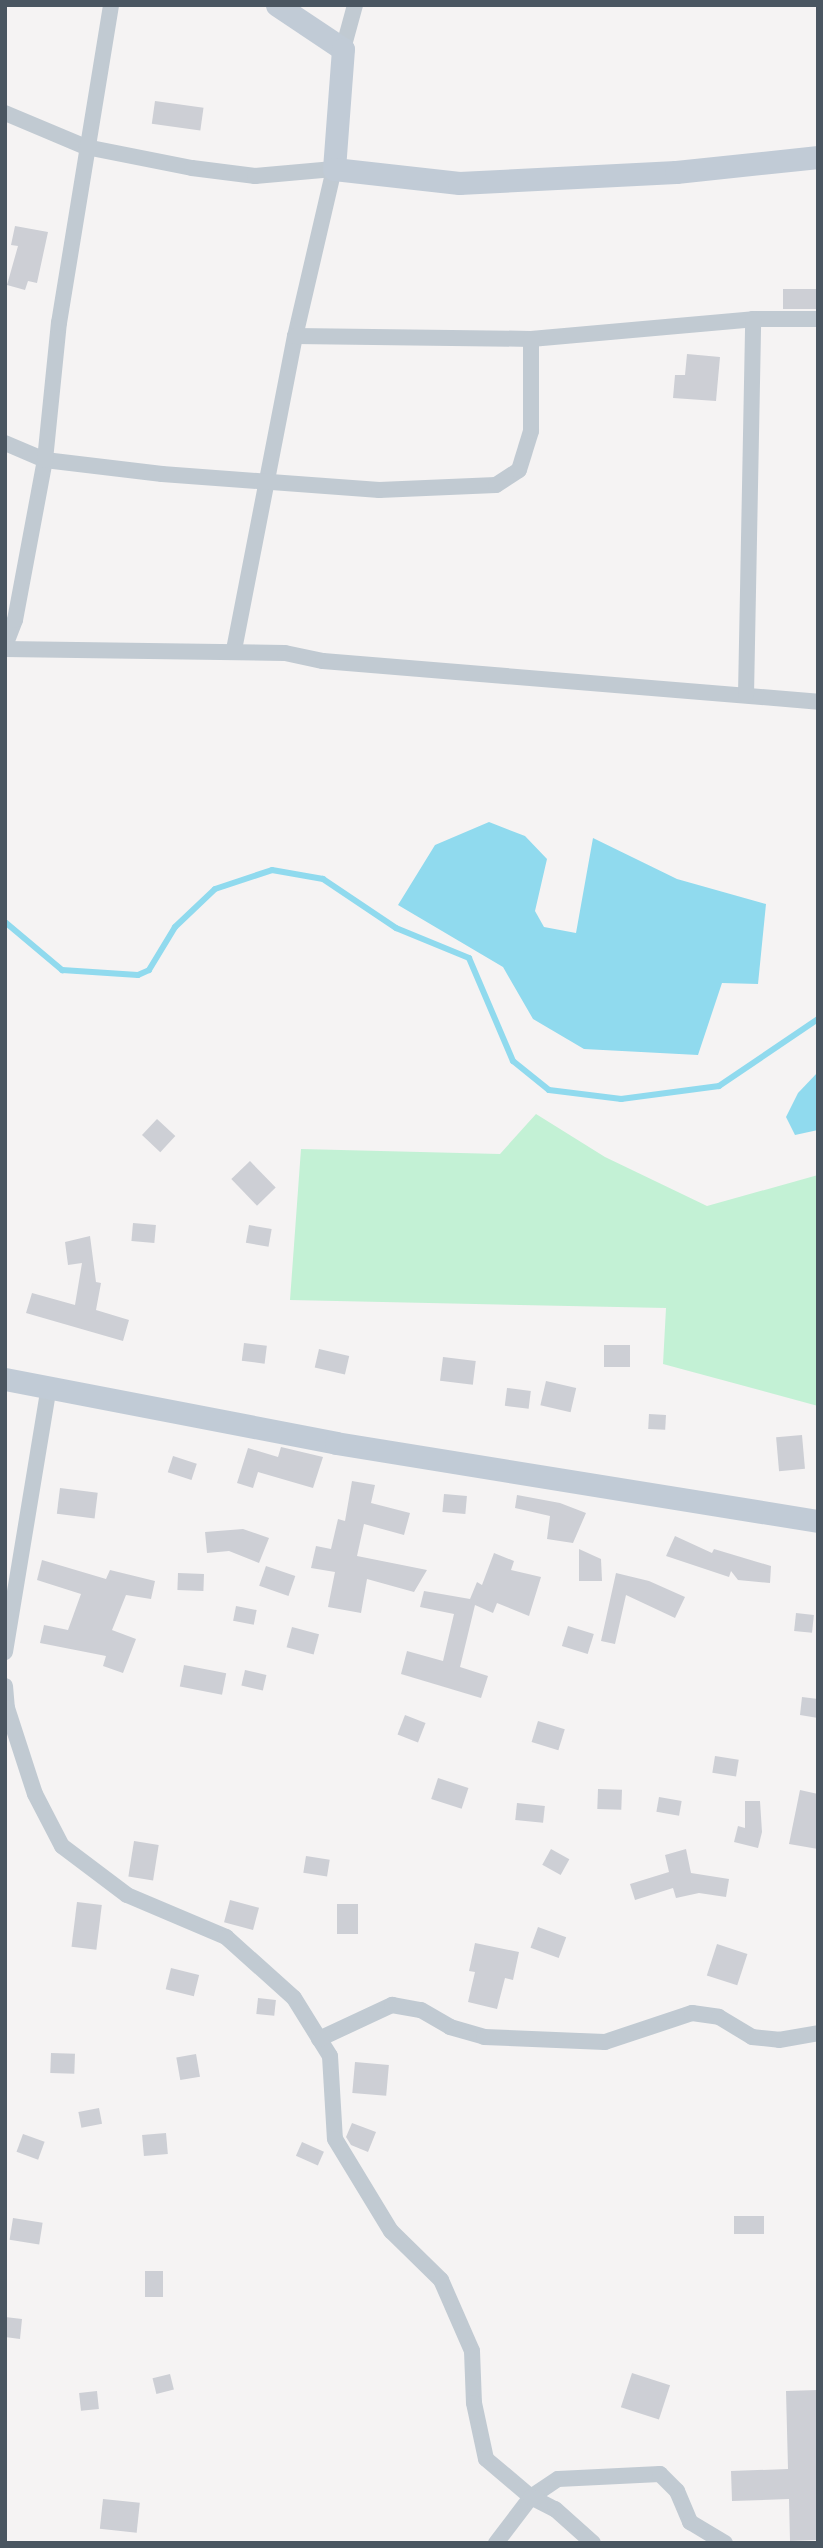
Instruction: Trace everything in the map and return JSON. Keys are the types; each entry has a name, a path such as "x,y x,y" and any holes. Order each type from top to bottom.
{"main road":[{"path":"277,5 343,49 334,169 459,183 676,172 818,157"},
{"path":"5,1379 336,1443 818,1521"}],"street":[{"path":"111,5 86,147 45,460 15,620 5,648 234,650 818,702"},
{"path":"343,49 355,5"},
{"path":"5,113 86,147 254,176 334,169 295,337 234,650"},
{"path":"295,337 531,339 753,318 818,319"},
{"path":"746,695 753,318"},
{"path":"5,443 45,460 162,474 379,490 496,485 519,470 531,431 531,339"},
{"path":"5,1652 49,1387"},
{"path":"5,1686 7,1708 35,1794 62,1846 127,1895 226,1937 255,1959 294,1998 330,2056 335,2139 391,2231 441,2280 472,2351 474,2403 486,2459 531,2497 555,2509 593,2543"},
{"path":"319,2039 391,2005 421,2010 450,2028 484,2038 605,2042 692,2013 719,2017 752,2037 779,2040 818,2033"},
{"path":"496,2543 531,2497 558,2479 660,2474 677,2491 691,2522 725,2543"}],"green space":[{"path":"536,1114 605,1157 707,1206 818,1175 818,1406 663,1364 666,1308 290,1300 301,1149 500,1154"}],"water":[{"path":"489,822 525,836 547,859 535,911 544,927 576,933 593,838 677,879 766,904 758,984 722,983 698,1055 584,1049 533,1019 503,967 398,905 435,845"},
{"path":"818,1072 818,1130 795,1135 786,1117 798,1093"}],"building":[{"path":"155,101 204,108 200,131 152,124"},
{"path":"15,226 48,232 37,283 28,281 25,290 7,285 18,246 11,245"},
{"path":"783,289 818,289 818,309 783,309"},
{"path":"687,354 720,357 716,401 673,398 675,375 685,375"},
{"path":"157,1119 175,1136 160,1152 142,1135"},
{"path":"250,1161 276,1188 257,1206 231,1179"},
{"path":"133,1223 156,1225 154,1243 131,1241"},
{"path":"249,1225 272,1229 269,1247 246,1243"},
{"path":"90,1236 96,1282 101,1283 96,1310 129,1320 123,1341 26,1313 32,1293 75,1305 82,1263 68,1265 65,1242"},
{"path":"244,1343 267,1346 265,1364 242,1361"},
{"path":"604,1345 630,1345 630,1367 604,1367"},
{"path":"319,1349 349,1356 345,1374 315,1368"},
{"path":"443,1357 476,1361 473,1385 440,1381"},
{"path":"546,1381 576,1388 571,1412 540,1405"},
{"path":"507,1388 531,1391 529,1409 505,1406"},
{"path":"649,1414 666,1415 665,1430 648,1429"},
{"path":"802,1435 805,1469 779,1471 776,1437"},
{"path":"281,1447 323,1457 313,1488 258,1472 253,1488 237,1483 248,1448 278,1457"},
{"path":"173,1456 197,1464 192,1480 168,1472"},
{"path":"352,1481 375,1485 371,1503 410,1513 404,1535 364,1524 357,1556 427,1570 414,1592 367,1579 361,1613 328,1607 335,1572 311,1568 316,1546 331,1549 338,1519 345,1521"},
{"path":"60,1488 98,1493 95,1518 57,1514"},
{"path":"444,1494 467,1496 465,1514 442,1512"},
{"path":"517,1495 560,1503 586,1513 573,1543 547,1539 550,1516 515,1508"},
{"path":"243,1529 269,1538 259,1563 229,1551 207,1553 205,1532"},
{"path":"675,1536 712,1553 714,1549 771,1566 770,1583 738,1580 731,1571 729,1577 666,1556"},
{"path":"579,1549 601,1559 602,1581 579,1581"},
{"path":"494,1553 514,1561 511,1570 541,1577 529,1616 497,1603 493,1613 475,1605 460,1667 488,1676 481,1698 401,1674 407,1651 443,1661 454,1614 420,1607 424,1591 470,1599 477,1582 482,1585"},
{"path":"42,1560 106,1579 110,1570 155,1581 151,1599 126,1595 112,1630 136,1639 123,1673 103,1666 106,1656 40,1643 44,1625 68,1630 81,1594 37,1580"},
{"path":"266,1566 295,1576 288,1596 259,1586"},
{"path":"178,1573 204,1574 203,1591 177,1590"},
{"path":"616,1573 649,1581 685,1597 675,1618 626,1595 615,1644 601,1641"},
{"path":"236,1606 257,1610 254,1625 233,1621"},
{"path":"796,1613 814,1615 812,1633 794,1631"},
{"path":"568,1626 594,1634 588,1654 562,1646"},
{"path":"292,1627 319,1634 314,1655 287,1647"},
{"path":"184,1665 226,1673 222,1695 180,1687"},
{"path":"245,1670 266,1675 263,1691 241,1686"},
{"path":"802,1697 818,1699 818,1718 800,1715"},
{"path":"405,1715 426,1723 418,1742 397,1735"},
{"path":"538,1721 565,1729 558,1750 532,1742"},
{"path":"715,1756 739,1760 736,1777 712,1773"},
{"path":"438,1778 468,1788 462,1809 431,1799"},
{"path":"598,1789 622,1790 621,1810 597,1809"},
{"path":"800,1790 818,1794 818,1849 789,1844"},
{"path":"659,1797 682,1801 679,1816 656,1812"},
{"path":"745,1801 760,1801 762,1832 758,1848 734,1842 738,1826 745,1828"},
{"path":"517,1803 545,1806 543,1823 515,1820"},
{"path":"134,1841 159,1845 153,1880 128,1877"},
{"path":"551,1849 569,1859 561,1875 542,1865"},
{"path":"686,1849 691,1873 729,1879 726,1897 699,1893 676,1898 673,1888 635,1900 630,1884 669,1872 665,1855"},
{"path":"306,1856 330,1860 327,1877 303,1873"},
{"path":"230,1900 259,1908 253,1930 224,1922"},
{"path":"77,1902 102,1905 96,1950 72,1947"},
{"path":"337,1904 358,1904 358,1934 337,1934"},
{"path":"538,1927 566,1937 559,1958 530,1948"},
{"path":"475,1943 519,1952 513,1980 505,1978 497,2009 468,2002 475,1972 469,1971"},
{"path":"717,1944 747,1954 737,1985 707,1975"},
{"path":"171,1968 199,1975 194,1996 166,1989"},
{"path":"258,1998 276,2000 274,2016 256,2014"},
{"path":"51,2053 75,2054 74,2074 50,2073"},
{"path":"196,2054 200,2077 180,2080 176,2057"},
{"path":"355,2062 389,2065 386,2096 352,2093"},
{"path":"99,2108 102,2124 81,2128 78,2112"},
{"path":"352,2123 376,2132 368,2152 351,2145 346,2137"},
{"path":"166,2133 168,2154 144,2156 142,2135"},
{"path":"23,2134 45,2142 38,2160 17,2152"},
{"path":"302,2142 324,2152 318,2165 296,2156"},
{"path":"734,2216 764,2216 764,2234 734,2234"},
{"path":"13,2218 43,2223 39,2244 10,2240"},
{"path":"145,2271 163,2271 163,2297 145,2297"},
{"path":"5,2317 22,2319 20,2339 5,2337"},
{"path":"632,2373 670,2385 659,2420 621,2407"},
{"path":"170,2374 174,2390 156,2394 153,2378"},
{"path":"818,2390 818,2540 790,2541 789,2499 732,2501 731,2471 788,2469 786,2391"},
{"path":"97,2391 99,2409 81,2411 79,2393"},
{"path":"103,2499 140,2503 137,2533 100,2529"}],"waterway":[{"path":"5,922 62,970 138,975 149,970 175,927 215,889 272,870 323,879 396,928 469,958 513,1061 549,1090 621,1099 719,1086 818,1019"}]}
